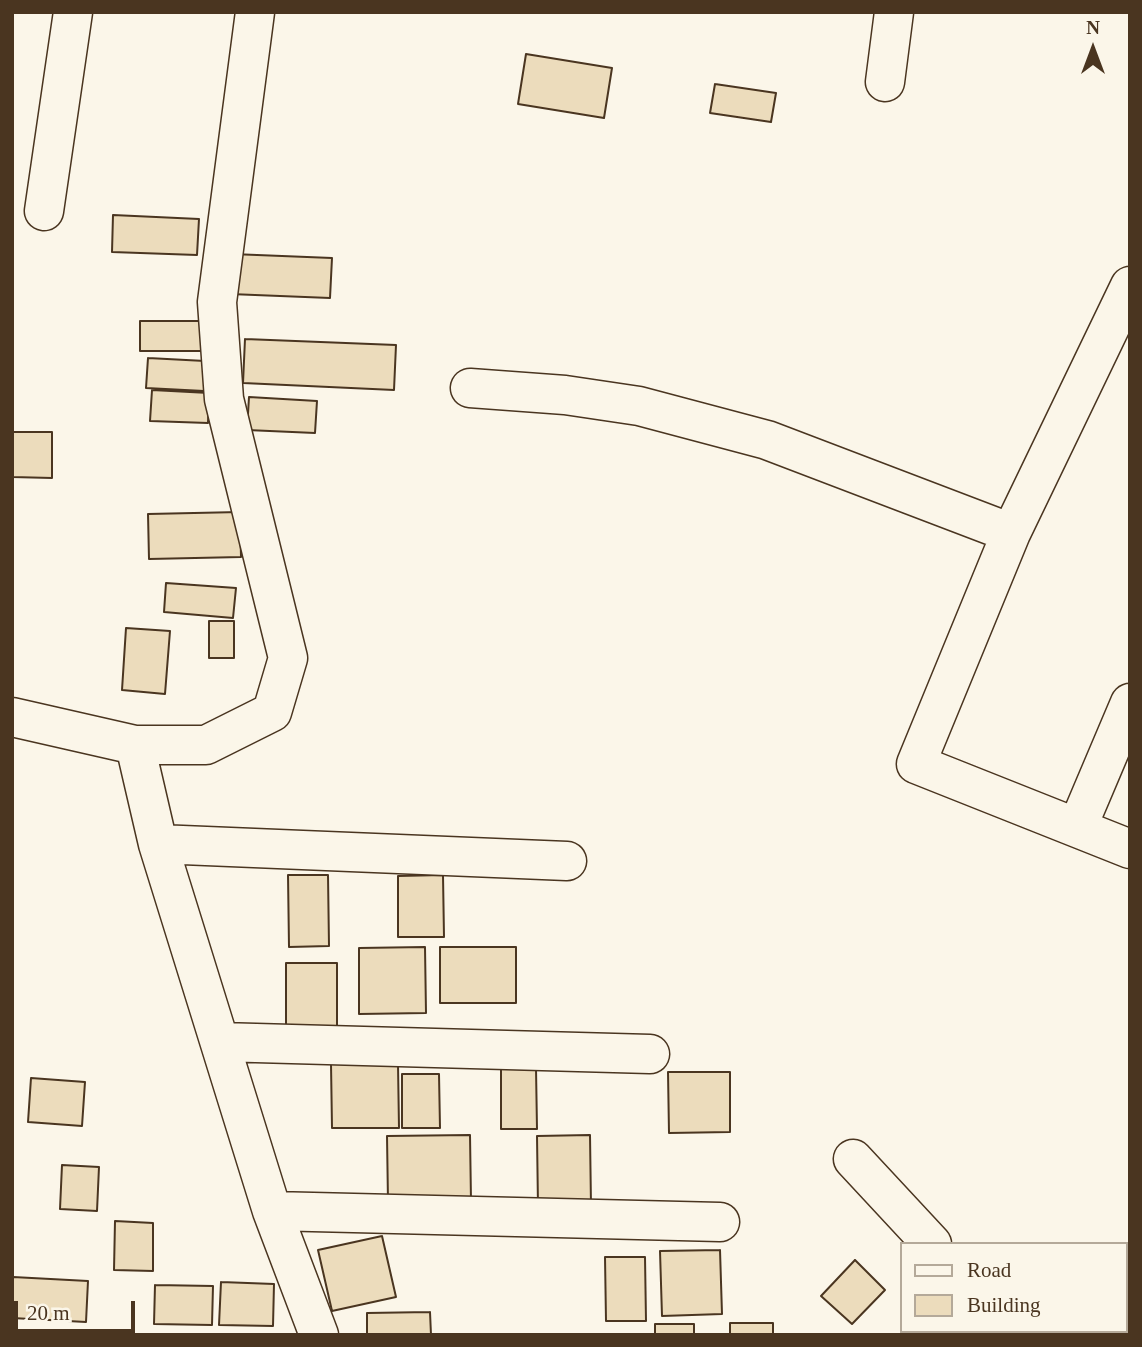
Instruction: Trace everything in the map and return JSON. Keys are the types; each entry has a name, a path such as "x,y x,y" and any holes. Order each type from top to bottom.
{"street":[{"path":"44,211 73,12"},
{"path":"12,717 135,745 206,745 272,712 288,658 224,399 217,302 255,12"},
{"path":"885,82 894,12"},
{"path":"1130,286 1011,533 916,764 1130,849"},
{"path":"470,388 565,395 639,406 767,440 1011,533"},
{"path":"1077,828 1130,703"},
{"path":"135,745 158,844 272,1211 319,1335"},
{"path":"158,844 567,861"},
{"path":"220,1042 650,1054"},
{"path":"853,1159 930,1242"},
{"path":"272,1211 720,1222"}],"building":[{"path":"526,54 612,68 604,118 518,104"},
{"path":"715,84 776,93 771,122 710,113"},
{"path":"113,215 199,219 197,255 112,252"},
{"path":"232,254 332,258 330,298 230,294"},
{"path":"140,321 204,321 204,351 140,351"},
{"path":"245,339 396,345 394,390 243,383"},
{"path":"148,358 205,361 204,391 146,388"},
{"path":"152,390 209,393 208,423 150,421"},
{"path":"249,397 317,401 315,433 247,430"},
{"path":"12,432 52,432 52,478 12,477"},
{"path":"240,512 241,557 149,559 148,514"},
{"path":"166,583 236,588 233,618 164,612"},
{"path":"209,621 234,621 234,658 209,658"},
{"path":"126,628 170,631 165,694 122,690"},
{"path":"288,875 328,875 329,946 289,947"},
{"path":"443,875 444,937 398,937 398,876"},
{"path":"425,947 426,1013 359,1014 359,948"},
{"path":"440,947 516,947 516,1003 440,1003"},
{"path":"286,963 337,963 337,1026 286,1027"},
{"path":"331,1064 398,1064 399,1128 332,1128"},
{"path":"501,1068 536,1068 537,1129 501,1129"},
{"path":"668,1072 730,1072 730,1132 669,1133"},
{"path":"402,1074 439,1074 440,1128 402,1128"},
{"path":"31,1078 85,1082 82,1126 28,1122"},
{"path":"470,1135 471,1201 388,1202 387,1136"},
{"path":"590,1135 591,1206 538,1207 537,1136"},
{"path":"62,1165 99,1167 97,1211 60,1209"},
{"path":"115,1221 153,1223 153,1271 114,1270"},
{"path":"382,1236 396,1297 332,1311 318,1250"},
{"path":"720,1250 722,1314 662,1316 660,1251"},
{"path":"605,1257 645,1257 646,1321 606,1321"},
{"path":"855,1260 885,1290 852,1324 821,1296"},
{"path":"13,1277 88,1281 86,1322 12,1318"},
{"path":"221,1282 274,1284 273,1326 219,1325"},
{"path":"155,1285 213,1286 212,1325 154,1324"},
{"path":"430,1312 431,1335 367,1335 367,1313"},
{"path":"730,1323 773,1323 773,1335 730,1335"},
{"path":"655,1324 694,1324 694,1335 655,1335"},
{"path":"67,1330 125,1334 125,1335 67,1335"}]}
